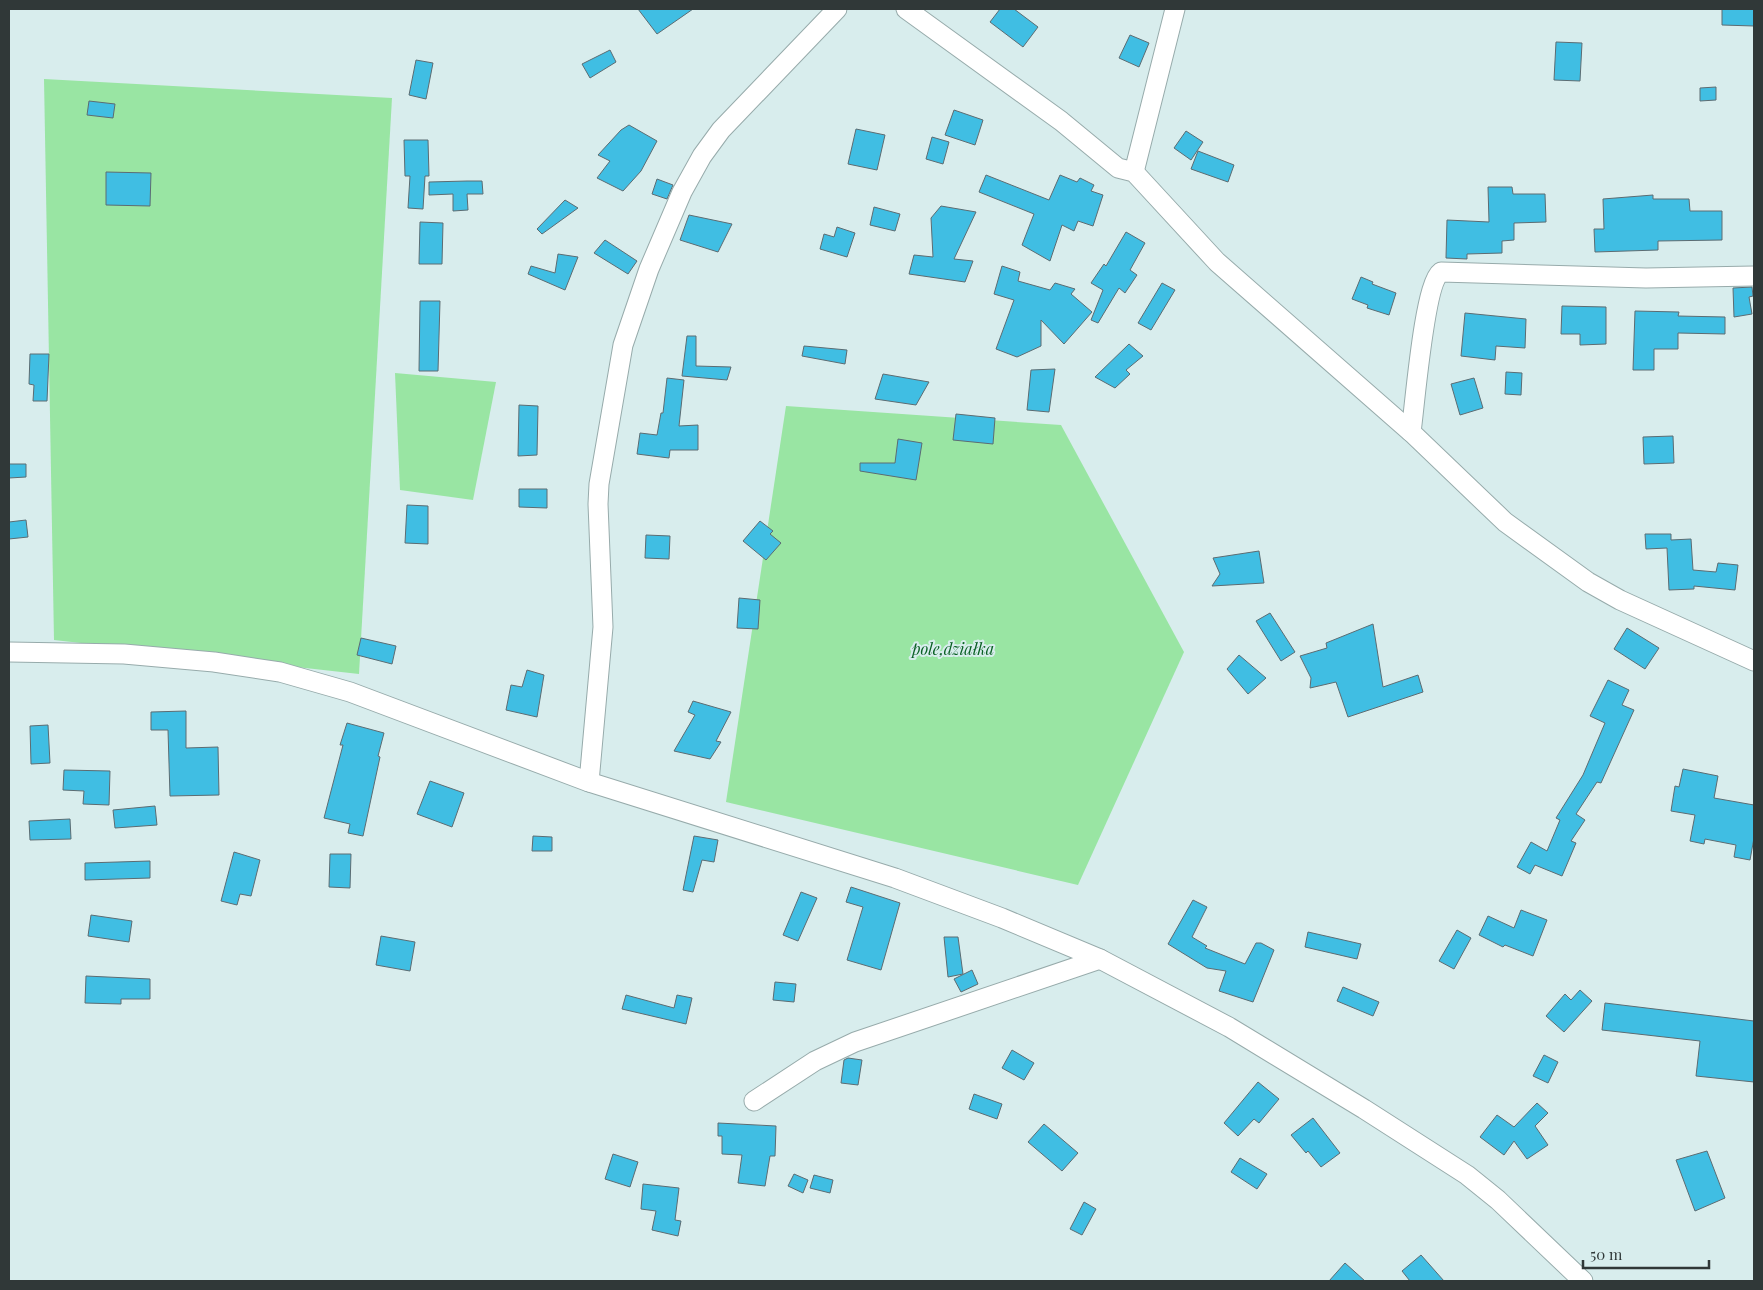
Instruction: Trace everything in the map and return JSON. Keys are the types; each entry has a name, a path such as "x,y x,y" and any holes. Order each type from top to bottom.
{"street":[{"path":"589,782 602,650 599,484 623,345 649,269 682,192 702,156 721,130 836,9"},
{"path":"906,9 1061,121 1118,168 1134,172 1217,262 1411,432 1505,522 1588,582 1620,600 1754,661"},
{"path":"1134,172 1175,9"},
{"path":"1411,432 1425,324 1433,283 1441,272 1646,278 1754,276"},
{"path":"9,652 124,654 214,662 280,672 350,692 589,782 895,878 1002,918 1100,959 1229,1027 1430,1151 1498,1200 1583,1281"},
{"path":"754,1101 815,1061 855,1042 1100,959"}],"green space":[{"path":"44,79 392,98 359,674 54,640"},
{"path":"395,373 496,382 473,500 400,490"},
{"name":"pole,działka","path":"786,406 1061,425 1184,652 1078,885 726,802"}],"building":[{"path":"638,9 693,9 657,34"},
{"path":"1000,9 1014,9 1038,27 1023,47 990,22"},
{"path":"1722,9 1754,9 1754,26 1722,25"},
{"path":"1130,35 1149,43 1139,67 1119,58"},
{"path":"1556,42 1582,43 1580,81 1554,80"},
{"path":"610,50 616,62 590,78 582,64"},
{"path":"416,60 433,63 426,99 409,95"},
{"path":"1716,87 1716,100 1700,101 1700,88"},
{"path":"89,101 115,104 113,118 87,115"},
{"path":"954,110 983,120 975,145 945,135"},
{"path":"629,125 657,141 641,171 623,191 597,178 610,161 598,155 621,130"},
{"path":"856,129 885,135 877,170 848,164"},
{"path":"1186,131 1203,142 1191,160 1174,148"},
{"path":"932,137 949,142 943,164 926,159"},
{"path":"404,140 428,140 429,176 425,176 423,209 408,208 410,176 405,176"},
{"path":"1198,151 1234,165 1228,182 1191,169"},
{"path":"106,172 151,173 150,206 106,205"},
{"path":"986,175 1049,200 1060,175 1077,182 1080,178 1094,185 1091,191 1103,195 1093,226 1078,221 1074,231 1062,225 1050,261 1022,245 1034,214 979,192"},
{"path":"657,179 673,185 667,199 652,194"},
{"path":"482,181 483,194 467,194 468,210 453,211 453,194 429,195 429,182"},
{"path":"1488,187 1512,187 1513,194 1545,194 1546,222 1514,223 1514,240 1502,241 1502,253 1467,254 1467,259 1446,258 1447,220 1489,222"},
{"path":"1653,195 1653,199 1689,199 1690,211 1722,211 1722,240 1658,241 1658,250 1595,252 1594,229 1604,229 1603,199"},
{"path":"565,200 578,208 542,234 537,229"},
{"path":"941,206 976,212 954,259 973,261 965,282 909,274 914,255 933,257 931,218"},
{"path":"874,207 900,214 895,231 870,225"},
{"path":"689,215 732,224 718,252 680,240"},
{"path":"420,222 443,223 442,264 419,264"},
{"path":"837,227 855,233 847,257 820,249 824,234 834,237"},
{"path":"1126,232 1145,243 1130,270 1137,275 1125,293 1119,288 1098,323 1091,320 1103,290 1091,283 1104,264 1106,266"},
{"path":"605,240 637,261 628,274 594,253"},
{"path":"558,254 578,257 565,290 528,274 531,266 555,273"},
{"path":"1002,266 1020,272 1018,281 1050,290 1055,283 1075,289 1071,294 1092,312 1064,344 1041,320 1041,346 1017,357 996,349 1014,300 994,294"},
{"path":"1361,277 1373,282 1372,284 1396,293 1389,315 1367,308 1368,305 1352,299"},
{"path":"1162,283 1175,290 1151,330 1138,323"},
{"path":"1752,287 1753,296 1749,297 1752,314 1734,317 1733,288"},
{"path":"420,301 440,301 438,371 419,371"},
{"path":"1562,306 1606,307 1606,344 1580,345 1580,334 1561,334"},
{"path":"1635,311 1679,312 1678,316 1725,317 1725,334 1678,333 1678,349 1654,349 1654,370 1633,370"},
{"path":"1465,313 1526,319 1525,348 1496,346 1495,360 1461,356"},
{"path":"687,336 696,336 696,366 731,367 727,380 682,376"},
{"path":"1129,344 1143,356 1126,370 1130,374 1115,388 1095,377"},
{"path":"804,346 847,350 845,364 802,356"},
{"path":"30,354 49,354 47,401 33,401 34,385 29,384"},
{"path":"1055,369 1049,412 1027,410 1031,370"},
{"path":"1506,372 1522,373 1521,395 1505,394"},
{"path":"883,374 929,382 916,405 875,399"},
{"path":"667,378 684,380 679,426 698,425 698,450 670,450 669,458 637,454 640,433 657,435 661,413 663,413"},
{"path":"1474,378 1483,408 1460,415 1451,384"},
{"path":"519,405 538,406 537,455 518,456"},
{"path":"956,414 995,418 993,444 953,440"},
{"path":"1673,436 1674,463 1644,464 1643,437"},
{"path":"898,439 922,443 916,480 860,471 860,463 895,463"},
{"path":"9,464 26,464 26,477 9,478"},
{"path":"519,489 547,489 547,508 519,507"},
{"path":"407,505 428,506 428,544 405,543"},
{"path":"26,520 28,537 9,539 9,522"},
{"path":"760,521 773,531 770,534 781,543 766,560 743,541"},
{"path":"1645,534 1671,534 1671,540 1691,539 1693,570 1716,572 1718,563 1738,565 1735,590 1694,586 1694,589 1669,590 1667,548 1646,549"},
{"path":"646,535 670,536 669,559 645,558"},
{"path":"1259,551 1264,583 1212,586 1220,574 1213,558"},
{"path":"739,598 760,600 758,629 737,628"},
{"path":"1270,613 1295,652 1281,661 1256,621"},
{"path":"1373,624 1383,687 1418,675 1423,692 1348,717 1336,682 1310,688 1311,678 1300,656 1327,648 1326,643"},
{"path":"1627,628 1659,648 1645,669 1614,649"},
{"path":"361,638 396,646 392,664 357,655"},
{"path":"1239,655 1266,678 1248,694 1227,669"},
{"path":"527,670 544,675 537,717 506,710 511,685 522,687"},
{"path":"1608,680 1629,690 1622,705 1634,710 1601,783 1597,782 1576,814 1585,820 1571,841 1576,843 1562,876 1535,865 1530,874 1517,867 1531,842 1547,851 1560,820 1556,818 1583,775 1605,723 1590,716"},
{"path":"693,701 731,712 716,741 721,742 710,759 674,751 695,715 688,712"},
{"path":"186,711 186,748 218,747 219,795 170,796 168,730 151,730 151,712"},
{"path":"347,723 384,733 363,836 348,833 350,824 324,818 343,745 340,745"},
{"path":"48,725 50,763 31,764 30,726"},
{"path":"1683,769 1718,776 1714,798 1754,805 1754,838 1750,860 1734,857 1736,845 1705,839 1704,844 1690,841 1695,815 1671,811 1675,786 1679,787"},
{"path":"64,770 110,771 109,805 83,804 84,791 63,790"},
{"path":"430,781 464,793 452,827 417,814"},
{"path":"155,806 157,825 115,828 113,810"},
{"path":"70,819 71,839 30,840 29,821"},
{"path":"533,836 552,837 552,851 532,851"},
{"path":"694,836 718,840 714,862 702,860 693,892 683,890"},
{"path":"234,852 260,860 251,896 240,894 237,905 221,901"},
{"path":"330,854 351,854 350,888 329,887"},
{"path":"150,861 150,878 85,880 85,863"},
{"path":"851,887 900,903 881,970 847,960 863,907 846,902"},
{"path":"801,892 817,898 798,941 783,935"},
{"path":"1193,900 1207,907 1192,937 1207,946 1205,948 1245,964 1256,943 1261,943 1274,950 1253,1002 1219,991 1226,971 1207,968 1168,944"},
{"path":"1521,910 1547,920 1533,956 1505,945 1503,947 1479,935 1488,916 1514,928"},
{"path":"91,915 132,921 129,942 88,936"},
{"path":"1457,930 1471,938 1454,969 1439,961"},
{"path":"1308,932 1361,944 1357,959 1305,947"},
{"path":"381,936 415,942 410,971 376,965"},
{"path":"944,937 958,937 963,974 948,977"},
{"path":"972,970 978,984 961,992 954,979"},
{"path":"86,976 150,979 150,999 121,999 121,1004 85,1003"},
{"path":"775,982 796,984 794,1002 773,1000"},
{"path":"1343,987 1379,1002 1373,1016 1337,1001"},
{"path":"1580,990 1592,1001 1564,1032 1546,1016 1565,994 1571,1000"},
{"path":"626,995 674,1008 677,995 692,998 686,1024 622,1009"},
{"path":"1605,1003 1754,1021 1754,1082 1696,1076 1700,1041 1602,1030"},
{"path":"1012,1050 1034,1063 1024,1080 1002,1068"},
{"path":"1544,1055 1558,1062 1548,1083 1533,1076"},
{"path":"848,1058 862,1060 858,1085 841,1083 844,1060"},
{"path":"1258,1082 1279,1099 1259,1123 1254,1119 1238,1136 1224,1123"},
{"path":"974,1094 1002,1104 997,1119 969,1109"},
{"path":"1537,1103 1548,1113 1535,1126 1548,1145 1527,1159 1514,1141 1504,1155 1480,1137 1497,1115 1514,1127"},
{"path":"1313,1118 1340,1153 1321,1167 1291,1135"},
{"path":"718,1123 776,1126 775,1156 770,1156 765,1186 738,1183 742,1155 722,1154 722,1136 718,1136"},
{"path":"1044,1124 1078,1153 1062,1171 1028,1142"},
{"path":"1707,1151 1725,1198 1695,1211 1676,1160"},
{"path":"613,1154 638,1162 630,1187 605,1179"},
{"path":"1240,1158 1267,1174 1257,1189 1231,1172"},
{"path":"794,1174 808,1180 803,1193 788,1186"},
{"path":"814,1175 833,1180 830,1193 810,1188"},
{"path":"643,1184 679,1188 675,1220 681,1221 678,1236 652,1230 656,1211 641,1209"},
{"path":"1084,1202 1096,1209 1082,1235 1070,1229"},
{"path":"1421,1255 1444,1281 1410,1281 1402,1271"},
{"path":"1345,1263 1365,1281 1329,1281"}]}
